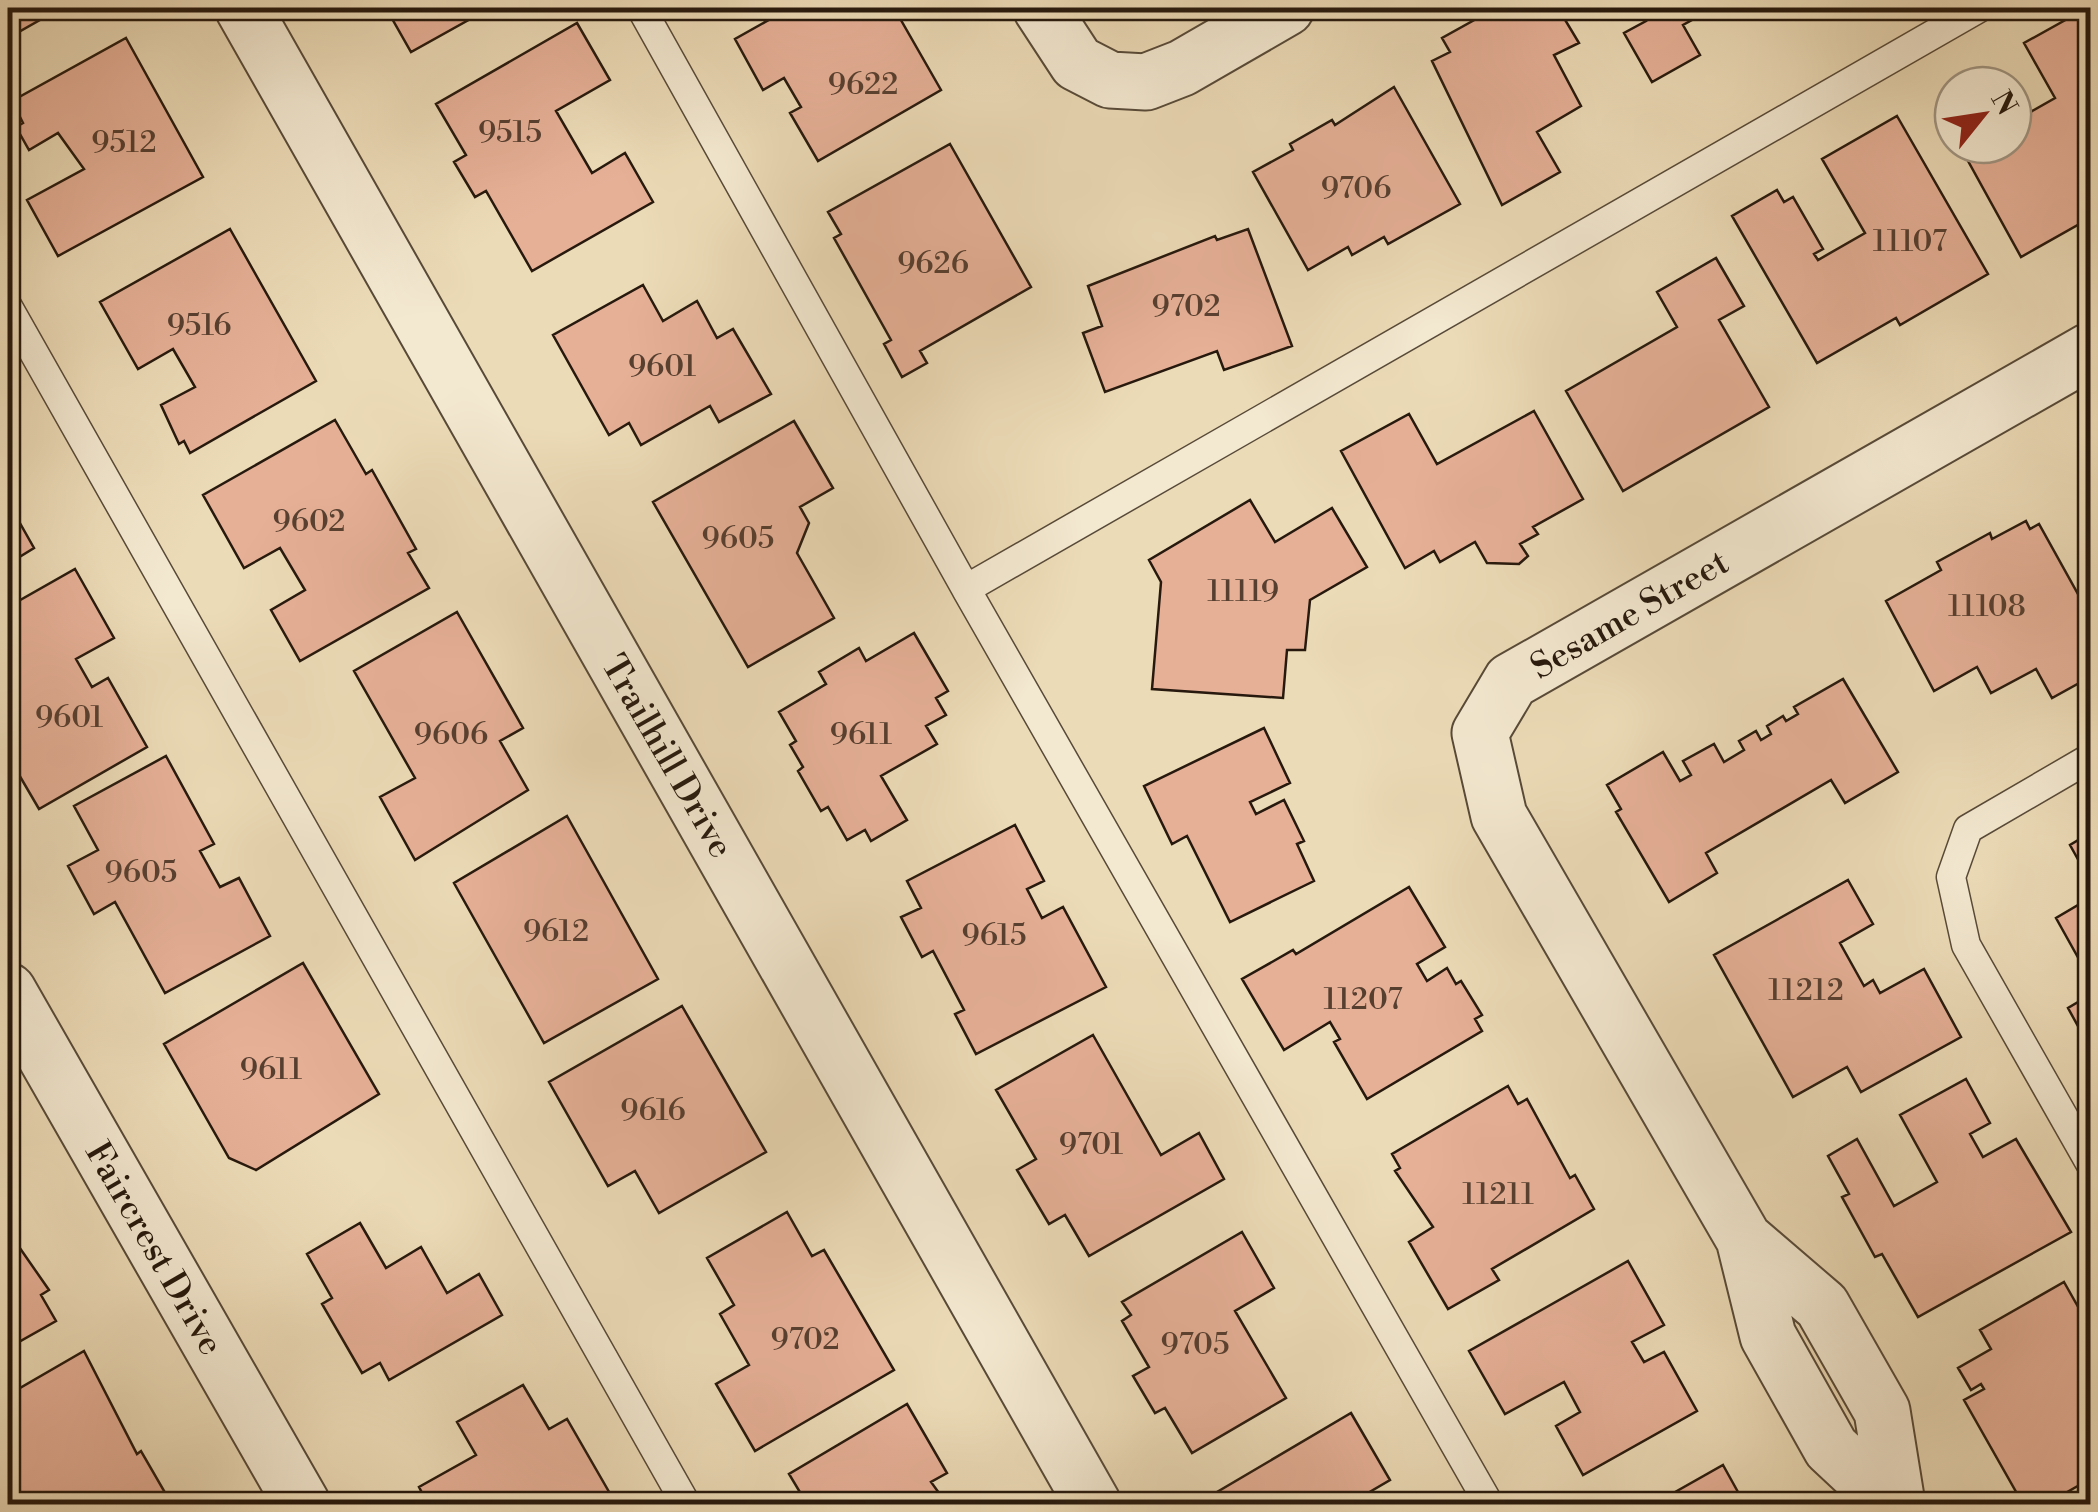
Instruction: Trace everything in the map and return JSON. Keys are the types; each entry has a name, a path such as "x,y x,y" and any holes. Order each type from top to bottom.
{"street":[{"name":"Trailhill Drive","path":"243,8 1093,1504"},
{"path":"1041,8 1078,63 1110,80 1146,82 1182,68 1286,8"},
{"name":"Sesame Street","path":"1894,1504 1832,1448 1768,1336 1744,1240 1498,816 1480,733 1512,681 2090,351"},
{"name":"Faircrest Drive","path":"8,991 302,1504"}],"lane":[{"path":"640,8 966,589 1489,1504"},
{"path":"966,589 1979,8"},
{"path":"8,307 686,1504"},
{"path":"2090,758 1968,829 1952,877 1966,946 2090,1163"}],"building":[{"path":"8,8 61,8 8,38"},
{"path":"386,8 490,8 411,52"},
{"path":"790,8 894,8 941,90 818,161 790,113 801,107 784,78 763,90 735,39"},
{"path":"1496,8 1526,8 1529,13 1537,8 1558,8 1579,43 1554,55 1581,106 1537,132 1560,172 1502,205 1432,61 1450,52 1442,38"},
{"path":"1639,8 1714,8 1683,25 1700,55 1652,82 1624,33 1646,21"},
{"path":"2090,8 2090,218 2021,257 1970,165 2033,165 2033,111 2055,98 2024,43"},
{"path":"577,23 610,80 556,111 592,173 625,153 653,202 532,271 486,191 475,197 454,162 466,155 436,104"},
{"path":"126,38 203,177 58,256 27,200 84,169 58,133 29,150 16,127 23,123 12,101"},
{"path":"1394,87 1460,204 1388,244 1384,237 1352,255 1348,247 1308,270 1253,172 1293,150 1290,144 1332,120 1335,125"},
{"path":"1897,116 1988,274 1900,325 1896,318 1817,363 1732,216 1777,190 1784,202 1793,197 1823,249 1814,254 1818,260 1865,233 1822,159"},
{"path":"950,144 1031,287 920,351 927,363 902,377 884,344 891,340 834,238 841,234 828,212"},
{"path":"230,229 316,381 190,453 184,441 179,444 161,405 195,387 173,349 138,369 100,302"},
{"path":"1248,229 1292,346 1224,370 1217,351 1105,392 1083,333 1102,326 1088,286 1215,236 1217,240"},
{"path":"1716,258 1744,306 1719,320 1769,407 1623,491 1566,391 1677,327 1657,292"},
{"path":"643,285 663,321 697,301 717,338 733,329 771,394 719,422 710,406 641,445 629,423 609,435 553,335"},
{"path":"1534,411 1583,499 1533,527 1538,534 1520,544 1528,556 1519,564 1487,563 1475,542 1440,562 1434,551 1405,568 1341,451 1409,414 1437,464"},
{"path":"335,420 366,474 372,470 416,549 408,553 429,588 300,661 271,610 305,590 280,548 244,568 203,495"},
{"path":"794,421 833,488 800,507 809,523 797,553 834,618 748,667 653,502"},
{"path":"1250,500 1275,542 1332,508 1367,567 1310,600 1305,650 1287,650 1283,698 1152,689 1161,582 1149,560"},
{"path":"8,502 34,548 8,564"},
{"path":"2026,521 2030,529 2039,524 2090,611 2090,677 2052,698 2036,669 1991,693 1977,667 1934,691 1886,601 1941,570 1937,562 1990,533 1992,539"},
{"path":"75,569 114,638 76,659 92,687 108,678 147,747 39,809 18,773 11,777 8,772 8,607"},
{"path":"457,612 523,728 500,741 528,790 415,860 380,797 415,778 354,671"},
{"path":"914,633 948,691 936,698 946,715 926,726 937,744 881,776 907,820 871,841 865,830 847,840 828,807 821,811 798,771 803,767 790,745 796,741 779,712 826,684 819,672 859,648 866,661"},
{"path":"1843,679 1898,772 1845,803 1831,780 1706,853 1717,873 1669,902 1616,812 1621,809 1607,785 1663,752 1680,781 1691,775 1683,761 1714,744 1724,762 1744,750 1739,741 1756,731 1761,740 1771,734 1767,726 1783,716 1786,721 1798,714 1794,707"},
{"path":"1264,728 1290,783 1250,802 1256,814 1284,800 1304,841 1297,844 1314,881 1230,922 1187,836 1172,844 1144,786"},
{"path":"166,756 214,844 200,851 220,887 239,878 270,936 165,993 115,902 94,914 68,866 98,850 74,806"},
{"path":"567,816 658,979 544,1043 454,883"},
{"path":"1015,825 1044,881 1027,889 1042,918 1063,907 1106,987 976,1054 955,1014 964,1010 933,951 922,957 901,917 921,908 907,881"},
{"path":"2090,833 2090,881 2070,845"},
{"path":"1848,880 1873,924 1840,943 1864,986 1873,980 1880,993 1924,969 1961,1037 1861,1092 1847,1067 1793,1097 1714,955"},
{"path":"1409,887 1445,947 1417,964 1427,981 1447,968 1456,984 1461,981 1482,1015 1475,1019 1482,1031 1367,1099 1334,1042 1340,1039 1330,1022 1284,1050 1242,979 1293,950 1296,954"},
{"path":"2090,898 2090,979 2056,918"},
{"path":"303,963 379,1094 256,1170 229,1158 164,1044"},
{"path":"2090,995 2090,1048 2068,1008"},
{"path":"682,1006 766,1152 659,1213 635,1171 608,1186 549,1082"},
{"path":"1093,1035 1161,1155 1199,1133 1224,1179 1089,1256 1065,1215 1049,1224 1017,1170 1036,1159 996,1090"},
{"path":"1966,1079 1990,1123 1970,1134 1983,1157 2016,1139 2071,1232 1918,1317 1882,1254 1875,1257 1842,1197 1849,1194 1828,1156 1857,1139 1894,1206 1937,1182 1900,1115"},
{"path":"1508,1086 1518,1104 1527,1099 1570,1178 1575,1175 1594,1209 1492,1269 1499,1280 1448,1309 1409,1242 1433,1227 1395,1171 1400,1168 1392,1154"},
{"path":"787,1212 812,1256 824,1250 894,1370 755,1451 716,1384 749,1365 720,1314 734,1305 707,1258"},
{"path":"360,1223 386,1268 421,1247 447,1293 479,1274 502,1315 389,1380 380,1363 362,1373 322,1304 332,1298 307,1254"},
{"path":"8,1231 49,1290 41,1295 56,1321 8,1348"},
{"path":"1242,1232 1274,1288 1235,1311 1286,1398 1192,1453 1165,1408 1155,1413 1133,1376 1149,1367 1122,1321 1131,1315 1122,1302"},
{"path":"1628,1261 1664,1325 1632,1342 1644,1362 1664,1352 1697,1411 1583,1475 1556,1426 1580,1412 1564,1382 1505,1414 1469,1351"},
{"path":"2064,1282 2090,1328 2084,1333 2090,1345 2090,1479 2046,1504 2023,1504 1964,1400 1984,1389 1981,1384 1971,1390 1958,1368 1991,1349 1980,1330"},
{"path":"84,1351 137,1454 141,1451 167,1496 152,1504 8,1504 8,1395"},
{"path":"523,1385 549,1429 567,1419 616,1504 428,1504 419,1487 476,1455 457,1422"},
{"path":"907,1404 947,1473 931,1482 947,1504 807,1504 789,1474"},
{"path":"1351,1413 1390,1480 1349,1504 1217,1504 1212,1495"},
{"path":"1723,1465 1743,1501 1748,1498 1752,1504 1654,1504"}]}
